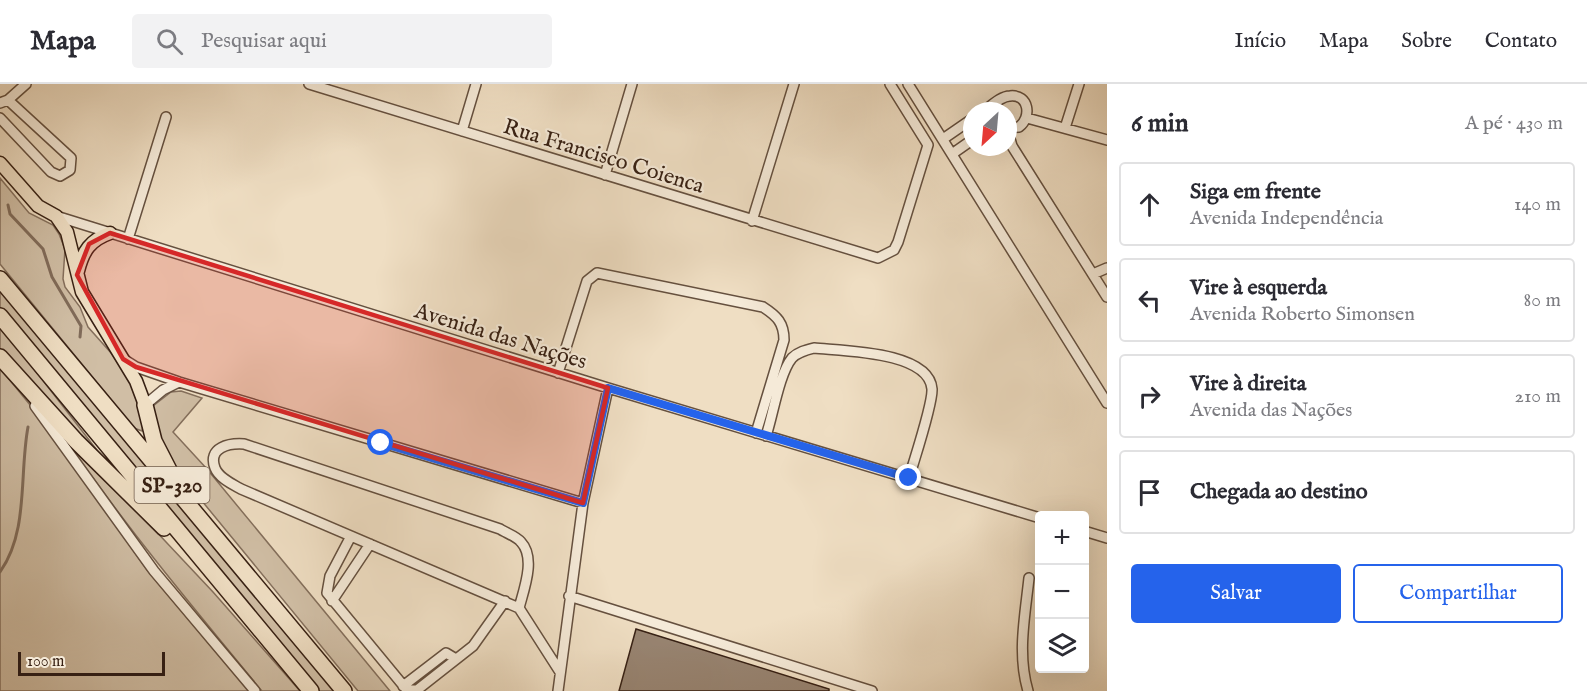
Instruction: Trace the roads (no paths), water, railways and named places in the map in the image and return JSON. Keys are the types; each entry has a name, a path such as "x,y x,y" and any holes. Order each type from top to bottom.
{"highway":[{"name":"SP-320","path":"0,279 344,691"},
{"name":"SP-320","path":"0,316 311,691"},
{"path":"0,357 76,441 221,583"},
{"path":"146,405 154,441 184,497"}],"main road":[{"path":"0,163 38,206 56,216 67,232 82,292 123,359 146,405"},
{"path":"77,275 81,256 89,244 110,233"}],"street":[{"path":"0,118 51,172 60,176 70,170 71,158 4,101 26,84"},
{"name":"Rua Francisco Coienca","path":"309,84 752,221 869,255 887,256 898,242 928,145 890,84"},
{"path":"462,131 476,84"},
{"path":"605,176 632,84"},
{"path":"752,221 794,84"},
{"path":"908,84 1107,403"},
{"path":"1065,128 1079,84"},
{"path":"999,101 1004,97 1017,96 1022,100 1030,116 1107,140"},
{"path":"1017,128 1030,116"},
{"path":"128,239 166,117"},
{"path":"943,139 963,125"},
{"path":"952,154 963,146"},
{"path":"1017,154 1107,297"},
{"name":"Avenida das Nações","path":"56,216 558,373 1035,516"},
{"path":"1093,274 1107,268"},
{"path":"558,373 587,281 597,273 763,307 784,328 784,340 756,433"},
{"path":"766,436 785,371 793,358 802,351 814,348 898,358 915,364 928,374 932,390 909,478"},
{"path":"0,357 154,571 255,691"},
{"path":"123,359 136,367 179,382 583,503"},
{"path":"146,405 163,390 179,382"},
{"path":"558,691 583,503 608,388"},
{"path":"519,608 527,575 527,556 521,542 500,529 244,444 230,443 220,447 214,456 215,468 225,480 519,608 560,672"},
{"path":"1089,533 1107,538"},
{"path":"351,536 327,584 327,592 403,686 446,653 456,659 482,635 505,601"},
{"path":"332,601 370,544"},
{"path":"1028,691 1023,669 1022,648 1029,578"},
{"path":"569,596 872,691"}],"waterway":[{"path":"8,205 10,214 43,249 52,277 81,326 80,337"},
{"path":"0,572 9,556 19,521 28,427"}]}
